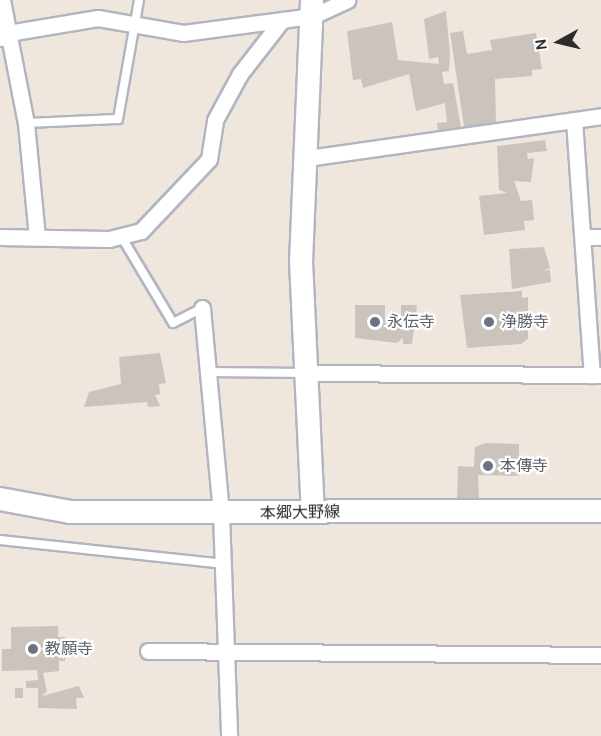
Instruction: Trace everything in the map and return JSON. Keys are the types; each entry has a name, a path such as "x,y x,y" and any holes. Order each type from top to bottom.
{"main road":[{"path":"313,8 301,261 313,512"},
{"name":"本郷大野線","path":"0,499 70,512 221,514 601,511"}],"street":[{"path":"2,0 4,34 26,123 37,237"},
{"path":"4,34 98,18 183,33 282,20 313,8 348,0"},
{"path":"0,237 121,236 141,231 209,159 215,120 240,74 282,20"},
{"path":"307,158 601,116"},
{"path":"306,373 597,375 574,120"},
{"path":"584,237 601,237"},
{"path":"202,308 211,372 221,514 229,736"},
{"path":"148,651 226,649 601,655"}],"lane":[{"path":"26,123 118,119 139,0"},
{"path":"121,236 173,323 202,308"},
{"path":"211,372 306,373"},
{"path":"0,540 223,564"}],"building":[{"path":"446,11 450,53 449,71 442,72 444,84 453,83 462,133 439,137 437,123 447,122 445,103 416,111 409,74 363,88 361,79 353,80 347,31 392,22 398,60 439,64 438,57 429,59 424,19"},
{"path":"463,31 467,54 492,50 490,40 536,33 542,69 532,70 532,76 495,79 496,124 465,133 450,33"},
{"path":"545,140 547,151 527,153 528,159 534,158 531,182 514,181 521,201 532,200 534,220 524,221 525,230 484,235 479,196 507,193 499,190 497,146"},
{"path":"544,247 550,268 543,271 550,270 551,282 512,289 509,249"},
{"path":"522,291 522,298 528,297 528,339 521,344 467,348 460,295"},
{"path":"355,305 385,305 385,320 401,321 401,305 417,305 412,344 403,344 403,338 397,343 355,338"},
{"path":"160,353 166,383 159,384 160,394 155,395 160,406 148,407 147,402 84,407 89,392 121,384 119,357"},
{"path":"486,443 519,444 519,476 478,475 479,503 457,502 458,466 474,467 475,447"},
{"path":"58,626 58,637 65,637 65,661 59,661 59,671 43,673 47,691 42,696 79,686 84,698 76,698 77,709 38,708 38,688 26,688 26,681 38,680 37,670 2,671 2,649 11,649 11,627"},
{"path":"15,688 23,688 23,698 15,698"}],"place":[{"name":"永伝寺","path":"375,322"},
{"name":"浄勝寺","path":"489,322"},
{"name":"本傳寺","path":"488,466"},
{"name":"教願寺","path":"33,649"}]}
